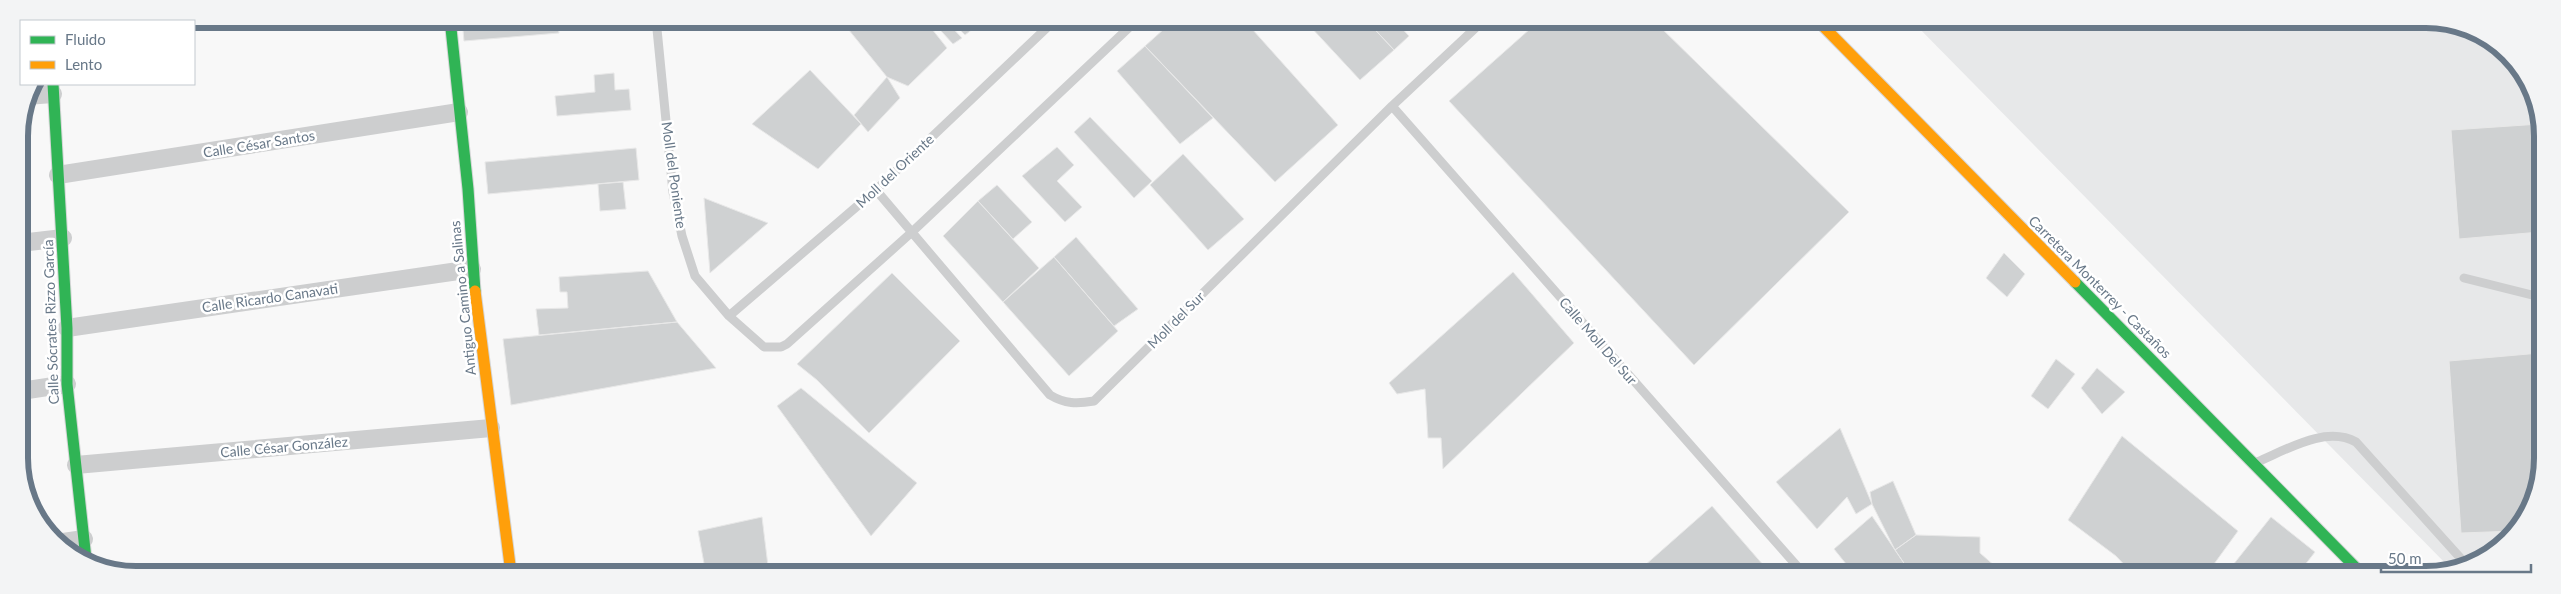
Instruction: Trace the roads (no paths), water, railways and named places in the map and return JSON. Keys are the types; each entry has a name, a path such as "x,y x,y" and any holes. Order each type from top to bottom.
{"street":[{"name":"Antiguo Camino a Salinas","path":"451,28 468,198 472,269 510,566"},
{"name":"Carretera Monterrey - Castaños","path":"1825,28 2354,566"},
{"path":"37,93 53,89"},
{"name":"Calle Sócrates Rizzo García","path":"53,89 63,238 67,328 67,384 86,554"},
{"name":"Calle César Santos","path":"58,175 459,112"},
{"path":"28,242 63,238"},
{"name":"Calle Ricardo Canavati","path":"67,328 472,269"},
{"path":"28,390 67,384"},
{"name":"Calle César González","path":"76,465 492,428"},
{"path":"67,541 84,539"}],"lane":[{"name":"Moll del Poniente","path":"657,28 673,192 682,236 695,276 729,316 764,346 781,347 912,232 1129,28"},
{"name":"Moll del Oriente","path":"729,316 876,190 1047,28"},
{"name":"Moll del Sur","path":"876,190 1050,395 1062,402 1078,404 1094,401 1392,106 1475,28"},
{"name":"Calle Moll Del Sur","path":"1392,106 1797,566"},
{"path":"2464,278 2534,296"},
{"path":"2254,463 2327,436 2346,437 2362,449 2462,560"}]}
